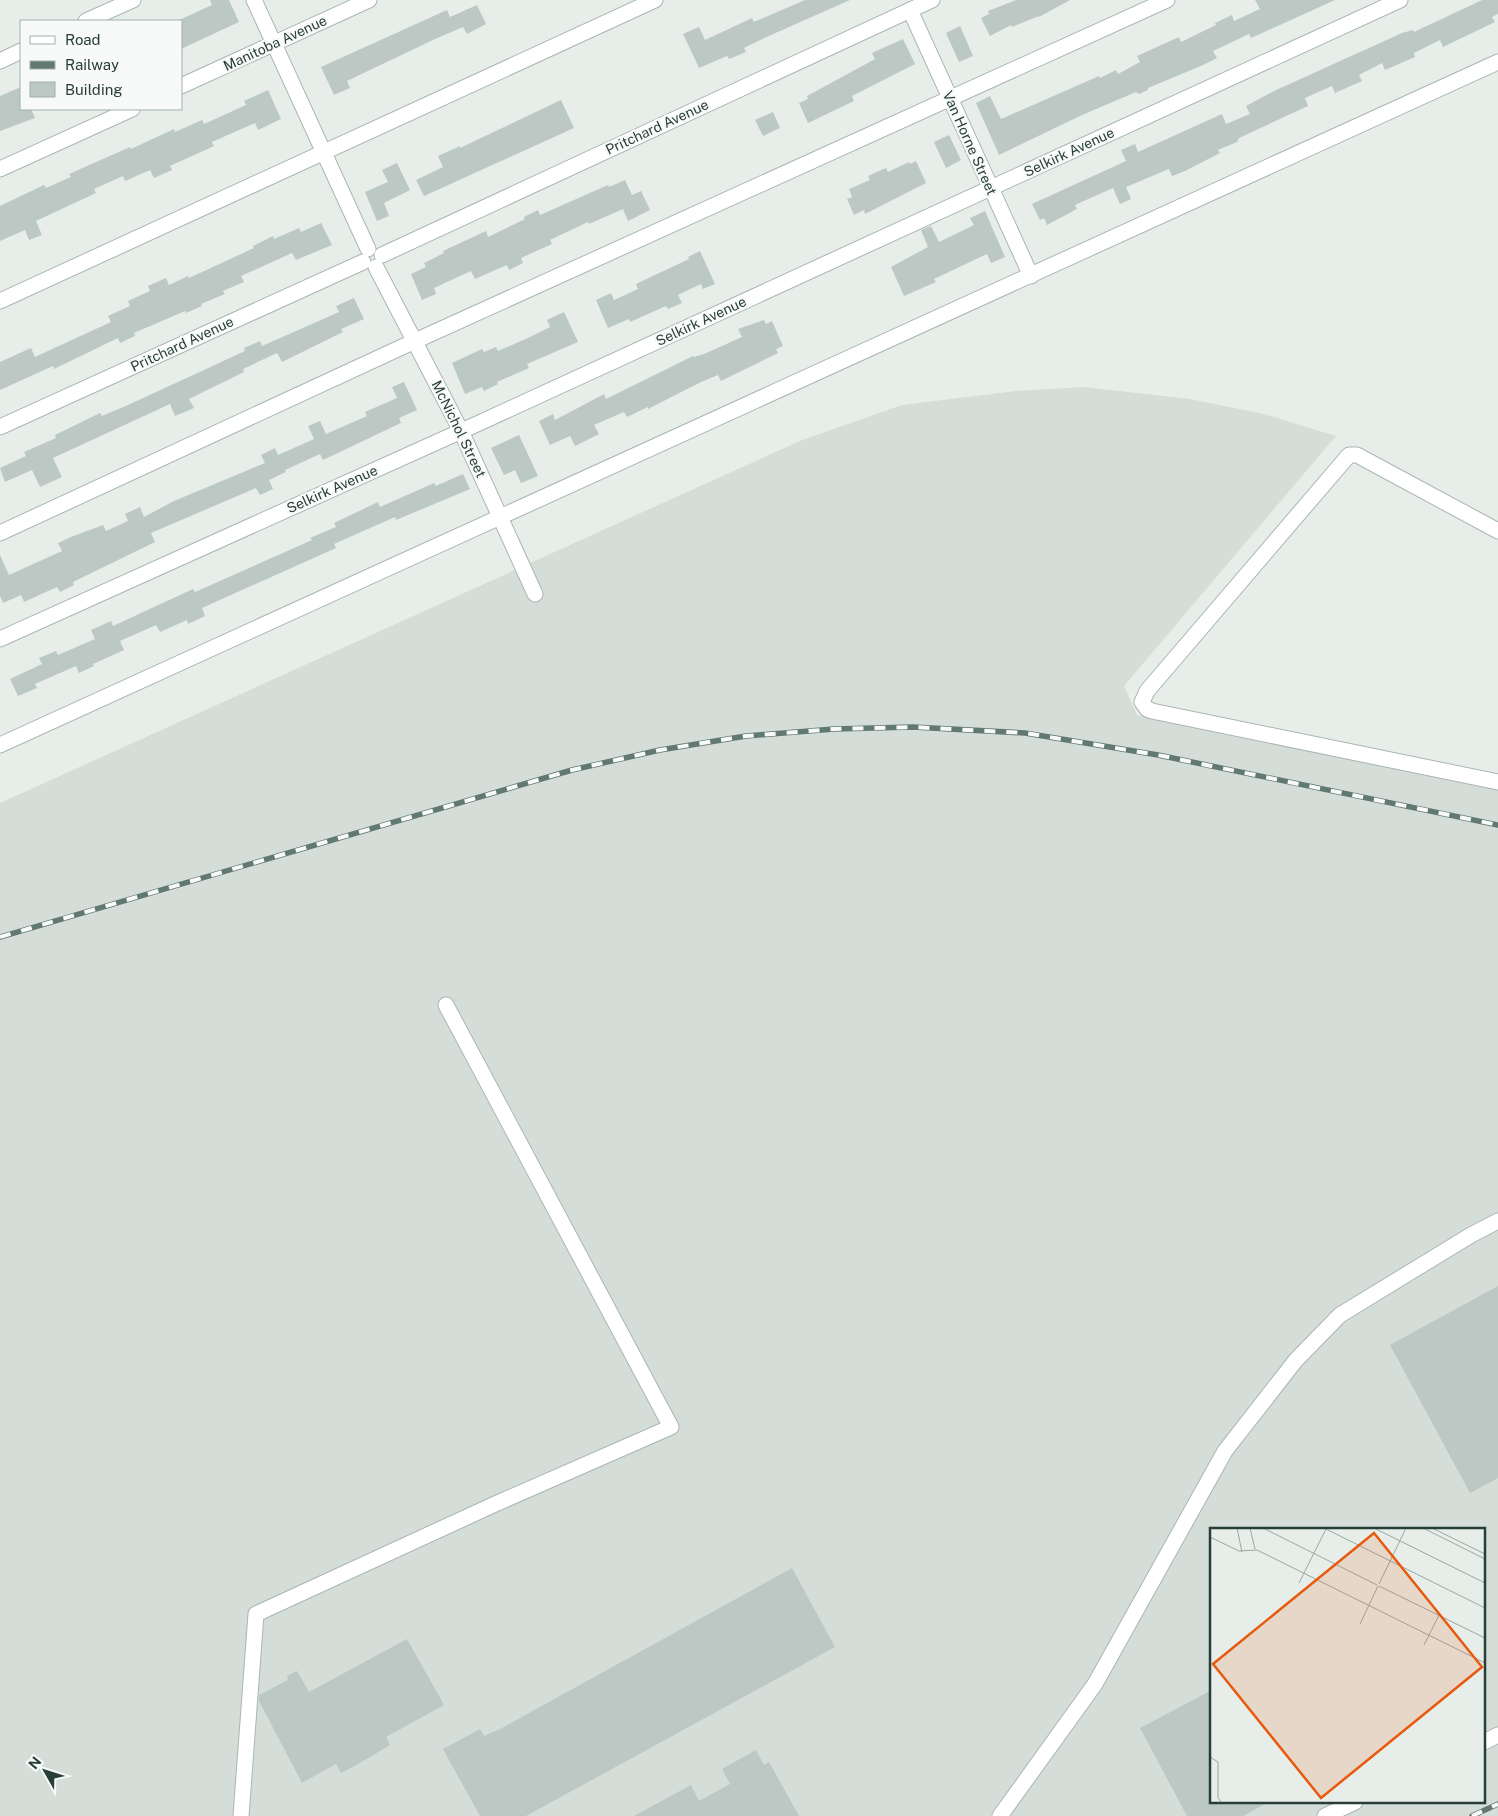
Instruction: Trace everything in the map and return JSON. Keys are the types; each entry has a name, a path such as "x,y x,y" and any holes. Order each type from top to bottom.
{"street":[{"path":"88,20 133,0"},
{"name":"McNichol Street","path":"254,0 372,258 461,431 535,594"},
{"name":"Manitoba Avenue","path":"182,86 369,0"},
{"path":"0,300 655,0"},
{"name":"Pritchard Avenue","path":"0,427 932,0"},
{"path":"0,533 415,340 1167,0"},
{"name":"Selkirk Avenue","path":"0,639 461,431 1400,0"},
{"name":"Van Horne Street","path":"910,10 1031,276"},
{"path":"0,61 20,51"},
{"path":"0,745 1498,62"},
{"path":"0,169 130,110"},
{"path":"1498,531 1357,456 1349,455 1147,691 1142,702 1147,709 1152,711 1498,782"},
{"path":"241,1816 256,1614 493,1505 671,1427 446,1006"},
{"path":"1000,1816 1095,1684 1225,1451 1296,1360 1340,1315 1471,1235 1498,1221"},
{"path":"1486,1741 1498,1735"},
{"path":"1325,1816 1351,1804"}],"shaded area":[{"path":"1084,387 1190,399 1264,414 1336,436 1124,686 1137,715 1498,789 1498,1816 0,1816 0,803 802,440 902,405 1016,391"}],"building":[{"path":"210,0 229,0 239,22 182,49 182,20 179,20 212,5"},
{"path":"805,0 850,0 744,48 746,52 729,59 727,56 699,68 683,34 699,27 705,40 752,18 754,22"},
{"path":"1016,0 1070,0 1039,17 1012,27 1011,25 990,36 981,18 989,14 988,11"},
{"path":"1255,0 1335,0 1251,38 1249,34 1213,51 1217,58 1203,65 1148,88 1148,90 1139,94 1136,92 1082,115 999,155 976,103 990,96 1001,119 1099,76 1100,78 1116,70 1118,74 1140,62 1137,56 1179,37 1181,42 1232,15 1234,21 1260,9"},
{"path":"1482,0 1498,0 1498,14 1492,17 1495,22 1443,47 1440,40 1414,53 1415,57 1385,70 1382,63 1359,75 1362,81 1335,93 1332,86 1305,98 1308,106 1239,138 1237,142 1218,150 1220,153 1185,171 1172,176 1169,169 1126,187 1131,199 1120,204 1113,188 1075,205 1077,209 1047,225 1044,218 1040,220 1032,204 1126,161 1121,150 1135,144 1138,152 1222,114 1226,124 1250,114 1246,106 1274,91 1402,33 1413,30 1414,32"},
{"path":"477,5 486,24 467,34 463,27 435,39 347,81 350,88 334,95 321,67 447,10 450,17"},
{"path":"960,26 973,56 959,62 946,33"},
{"path":"903,39 915,64 852,96 854,101 808,123 799,103 808,99 807,96 875,59 872,53"},
{"path":"20,87 20,110 31,110 35,118 0,131 0,96"},
{"path":"268,90 281,119 258,130 255,123 212,142 214,146 170,166 172,170 154,178 150,170 125,181 123,176 94,189 96,193 36,221 42,235 29,240 25,230 0,241 0,206 44,185 46,188 71,177 69,174 174,129 175,132 202,120 204,124 246,105 244,101"},
{"path":"561,100 574,128 424,196 416,180 443,167 438,156 460,146 460,148"},
{"path":"773,112 780,128 763,136 755,120"},
{"path":"949,135 961,160 946,168 934,142"},
{"path":"916,161 926,183 865,214 864,210 854,215 847,199 852,197 849,189 870,180 868,176 886,168 888,172 909,162 910,164"},
{"path":"397,163 410,190 384,203 389,216 377,221 365,192 388,182 382,170"},
{"path":"625,180 632,195 641,191 650,210 628,221 623,209 589,224 588,222 550,240 552,244 521,258 523,263 509,270 507,265 475,279 471,271 434,288 436,294 422,300 411,274 426,267 424,263 444,253 443,251 486,231 488,237 525,219 524,217 538,210 540,215 608,185 609,187"},
{"path":"985,211 1005,257 991,263 987,254 934,279 936,282 904,296 891,267 928,247 921,230 931,226 939,242 974,225 970,218"},
{"path":"321,223 332,245 296,260 292,253 241,276 244,282 223,291 225,294 201,304 202,306 186,313 185,311 134,333 135,336 120,343 118,338 54,369 53,366 0,390 0,362 31,348 35,357 111,322 108,316 130,306 128,301 150,291 148,286 166,278 169,285 188,276 189,278 254,248 253,246 273,236 274,239 299,228 301,232"},
{"path":"700,251 715,284 703,289 701,284 678,295 682,303 668,309 666,306 630,322 629,319 608,328 596,300 611,293 614,300 638,289 636,284 689,259 688,257"},
{"path":"354,298 364,319 341,329 343,332 282,362 277,353 243,369 244,372 189,399 194,408 175,416 170,404 53,458 62,477 40,487 32,470 5,482 0,468 26,456 24,452 56,438 55,435 100,413 102,416 128,405 245,351 244,348 260,341 262,346 339,312 336,306"},
{"path":"564,312 578,342 527,364 529,368 497,382 498,384 484,391 482,387 465,394 452,363 482,349 484,352 496,347 498,351 530,337 550,327 547,320"},
{"path":"764,320 766,324 772,321 783,346 776,349 778,353 721,381 718,375 648,409 648,407 627,417 624,412 594,425 599,434 575,446 570,436 550,445 539,421 553,414 555,420 604,394 606,399 693,356 704,354 742,337 738,329"},
{"path":"404,382 417,410 399,418 401,423 323,460 320,454 285,470 286,472 269,480 273,489 260,495 256,488 151,533 155,542 73,582 74,585 60,592 57,587 24,602 21,595 3,603 0,596 0,555 9,575 62,551 58,543 71,537 103,525 106,531 128,521 125,514 140,507 144,517 174,501 265,463 261,455 275,448 278,455 314,439 308,426 320,421 326,434 367,416 365,412 397,398 392,387"},
{"path":"519,435 538,476 521,483 515,470 504,475 491,448"},
{"path":"463,474 470,489 396,520 395,517 334,544 336,548 202,608 205,616 188,624 187,620 160,632 156,625 120,641 124,650 93,664 94,666 79,673 76,666 35,684 37,688 18,696 10,679 42,664 39,658 56,651 58,655 95,639 91,630 111,621 113,626 193,589 195,592 312,540 310,538 336,527 334,523 378,502 380,507 434,483 436,486"},
{"path":"1498,1286 1498,1478 1470,1493 1390,1345"},
{"path":"792,1568 835,1647 526,1816 480,1816 443,1749 480,1729 484,1736 500,1729"},
{"path":"407,1639 444,1705 386,1737 390,1745 353,1767 341,1773 336,1764 302,1783 259,1701 259,1695 288,1680 287,1676 297,1671 309,1692"},
{"path":"1210,1691 1210,1804 1265,1804 1243,1816 1187,1816 1140,1728"},
{"path":"756,1750 764,1765 769,1762 799,1816 634,1816 691,1785 699,1801 730,1784 722,1769"}],"railway":[{"path":"0,937 572,770 660,750 746,736 834,729 913,727 1025,733 1158,755 1498,825"},
{"path":"1472,1816 1498,1804"}]}
